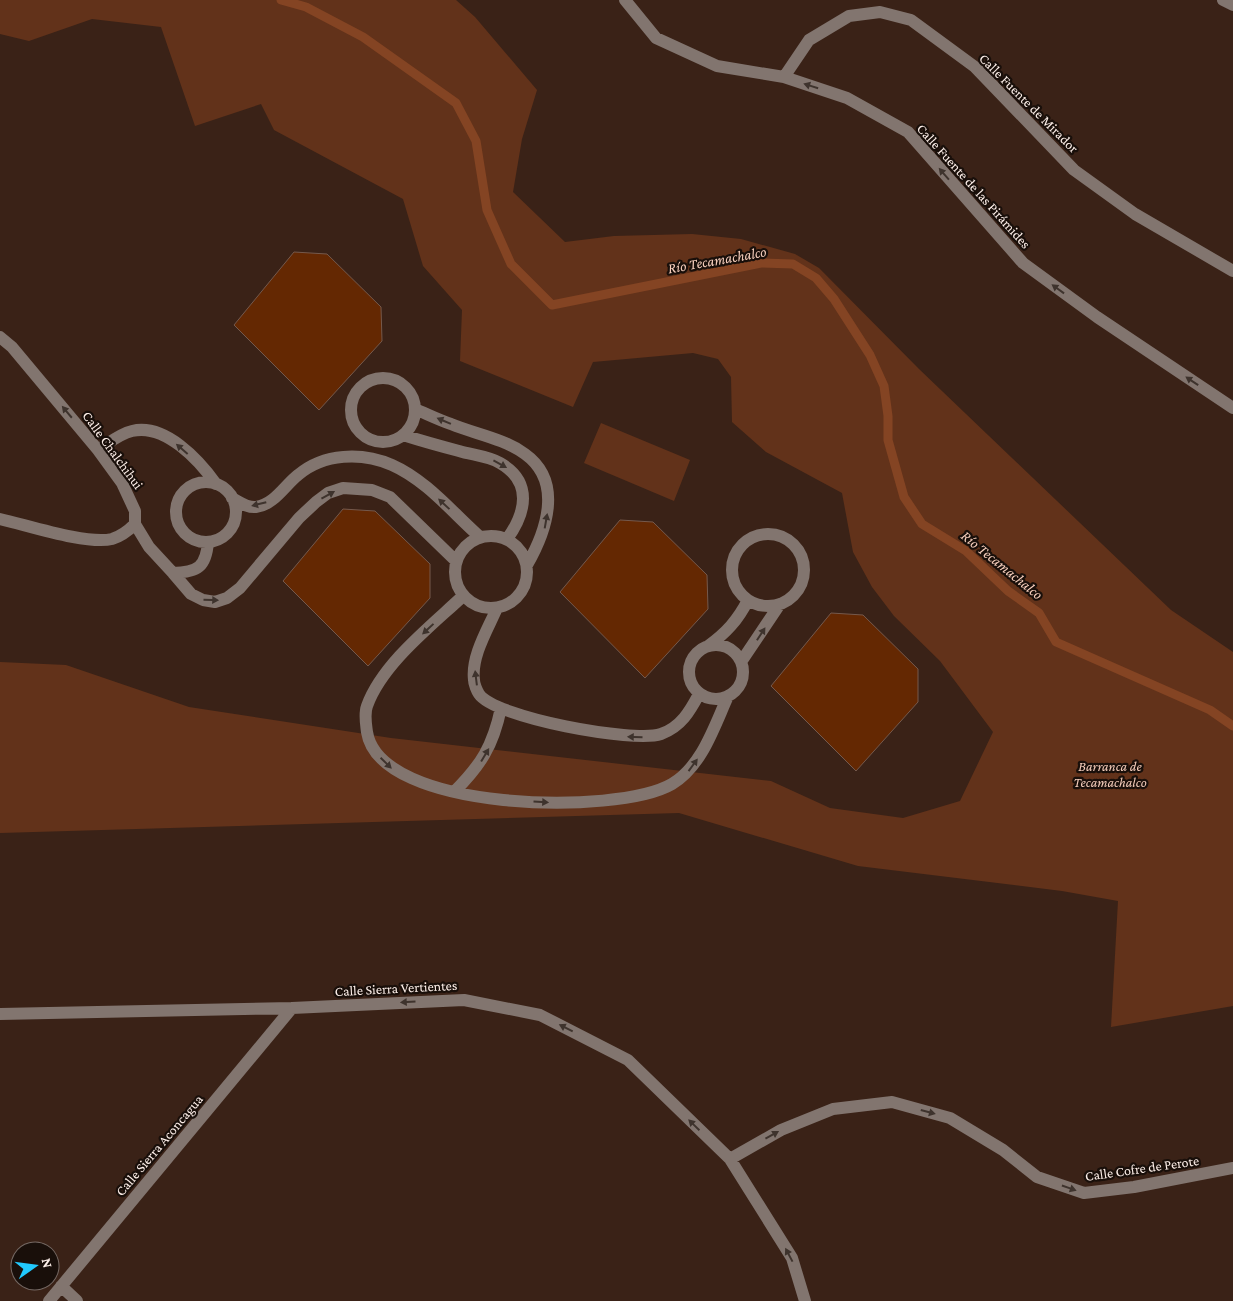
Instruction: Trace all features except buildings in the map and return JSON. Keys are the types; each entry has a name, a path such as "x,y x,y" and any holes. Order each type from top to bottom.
{"street":[{"name":"Calle Fuente de las Pirámides","path":"625,0 656,38 717,66 784,77 847,98 908,132 1023,263 1097,318 1233,408"},
{"path":"1223,0 1233,5"},
{"name":"Calle Fuente de Mirador","path":"784,77 809,40 849,16 880,12 911,20 974,67 1074,170 1135,214 1233,271"},
{"name":"Calle Chalchihui","path":"0,336 12,347 98,450 130,497 135,511 135,524"},
{"path":"384,377 396,380 406,387 413,397 415,409 412,424 403,435 392,441 380,442 368,438 359,430 353,420 352,408 354,396 362,386 372,380 384,377"},
{"path":"415,409 512,446 527,455 539,468 546,486 547,522 542,538 527,565 524,588 517,598 508,605 497,608 485,608 473,604 463,596 457,585 454,573 456,561 461,551 470,542 480,537 497,536 507,539 516,545 527,565"},
{"path":"98,450 122,434 133,431 157,432 172,440 216,484"},
{"path":"403,435 499,462 512,471 519,482 524,503 522,515 507,539"},
{"path":"232,498 247,506 265,504 298,475 314,464 343,456 368,457 398,468 422,483 480,537"},
{"path":"204,482 216,484 226,489 232,498 236,509 234,521 229,531 220,539 208,542 196,541 186,535 178,525 175,513 177,502 183,492 192,484 204,482"},
{"path":"0,519 91,540 115,538 127,532 135,524 149,547 191,594 203,600 215,602 228,598 240,588 305,513 328,493 343,488 372,490 390,497 456,561"},
{"path":"741,662 780,604 798,590 804,569 796,548 778,536 756,536 738,550 732,571 734,582 748,600 758,604 780,604"},
{"path":"173,573 184,572 202,565 206,558 208,542"},
{"path":"463,596 400,655 366,707 368,737 374,752 389,768 412,780 454,792 508,800 585,804 646,795 670,785 686,774 701,754 728,696 739,685 742,670 741,662 731,650 724,647 708,646"},
{"path":"728,696 718,699 708,698 699,694 690,680 689,671 695,655 724,635 748,600"},
{"path":"497,608 475,660 474,680 480,695 501,708 593,732 647,738 662,734 675,727 688,715 699,694"},
{"path":"454,792 474,772 487,753 496,731 501,708"},
{"name":"Calle Sierra Vertientes","path":"0,1014 292,1008 464,1000 540,1015 628,1060 730,1159 792,1258 805,1301"},
{"name":"Calle Sierra Aconcagua","path":"49,1301 292,1008"},
{"name":"Calle Cofre de Perote","path":"730,1159 781,1130 833,1109 892,1102 950,1118 1003,1150 1037,1177 1084,1193 1233,1168"},
{"path":"61,1286 77,1301"}],"green space":[{"name":"Barranca de Tecamachalco","path":"0,0 456,0 475,17 537,90 522,139 513,192 565,242 614,236 692,234 741,239 795,254 819,268 919,369 1171,610 1233,652 1233,1006 1111,1027 1118,901 1062,891 858,866 679,813 0,833 0,662 66,665 189,707 391,738 771,781 830,808 903,818 960,801 993,732 940,661 894,616 872,587 853,552 842,493 766,452 732,422 731,377 718,359 693,353 593,362 573,407 460,361 462,310 423,266 403,199 274,130 261,104 195,126 161,27 92,19 29,41 0,34"},
{"path":"601,423 690,460 674,501 584,463"}],"waterway":[{"name":"Río Tecamachalco","path":"281,0 306,7 363,37 456,103 476,141 487,210 511,264 552,305 761,263 793,264 816,278 834,299 870,355 884,386 888,416 888,440 904,497 922,524 966,551 1008,591 1039,613 1056,642 1210,710 1233,726"}]}
